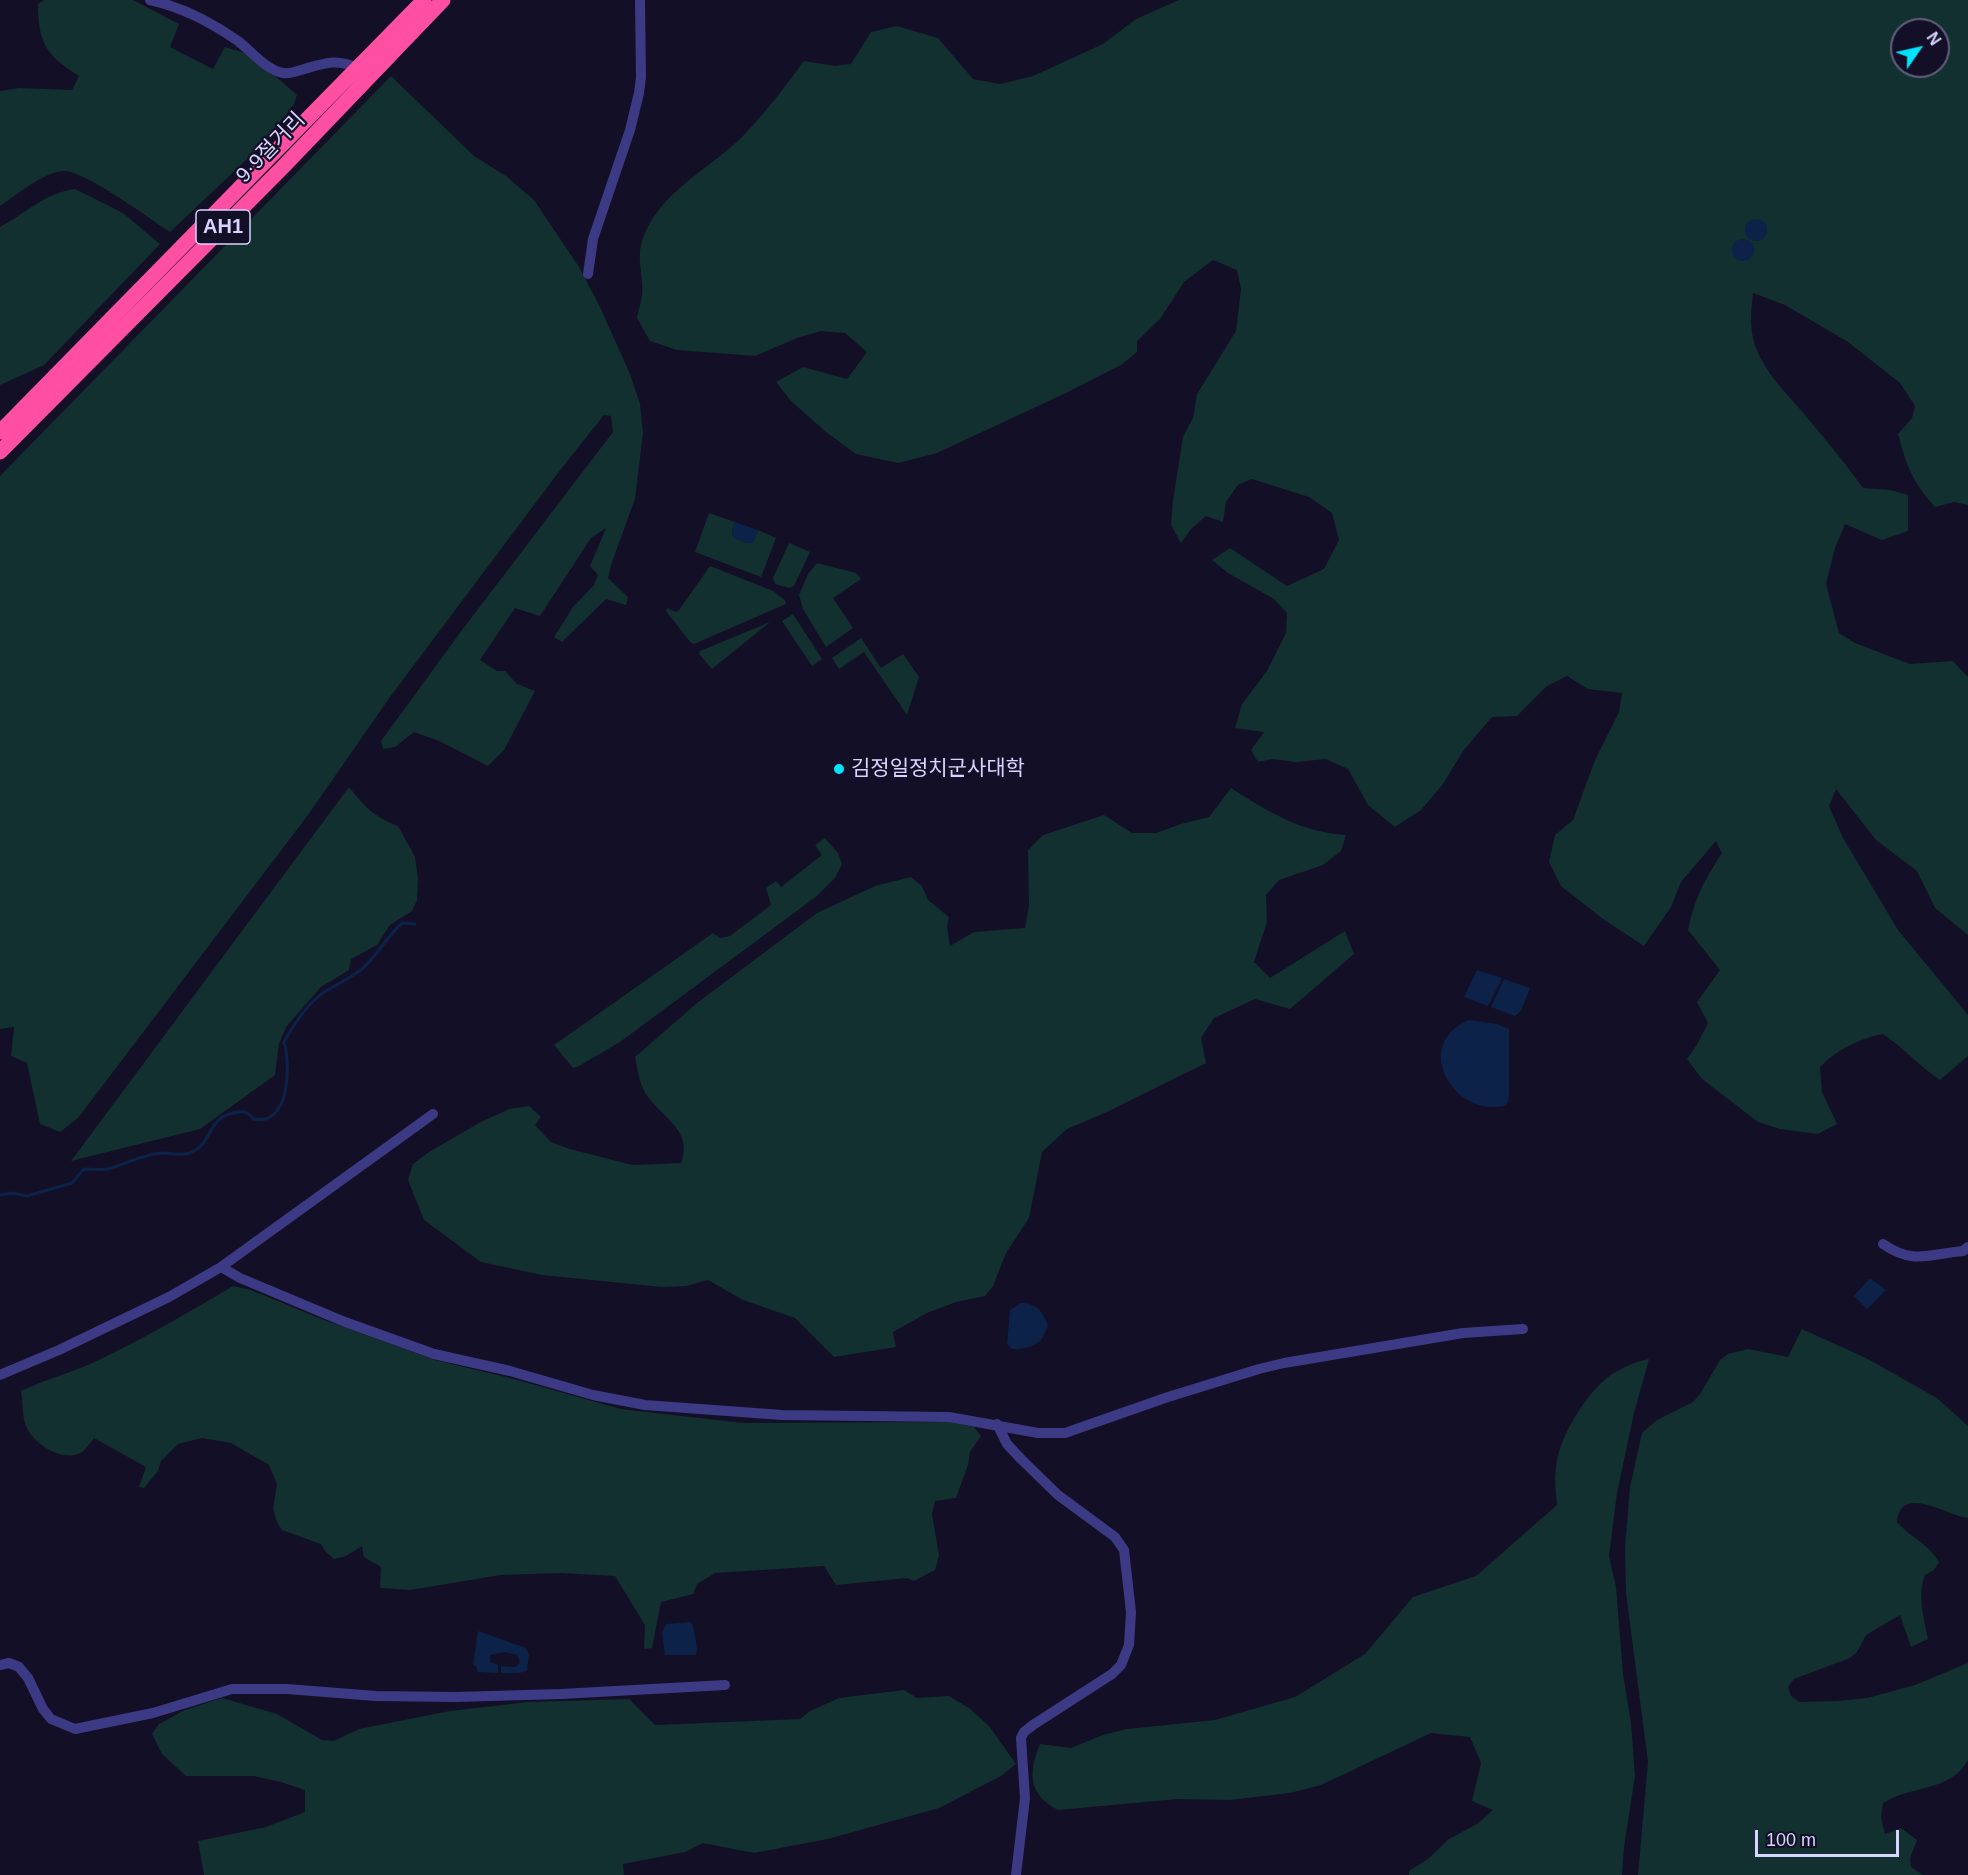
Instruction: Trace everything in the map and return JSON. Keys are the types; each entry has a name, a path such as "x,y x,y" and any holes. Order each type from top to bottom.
{"highway":[{"name":"9·9절거리","path":"0,432 424,0"},
{"name":"9·9절거리","path":"0,452 291,158 443,0"}],"street":[{"path":"150,0 177,7 213,25 253,52 270,67 285,74 334,62 359,68"},
{"path":"588,274 593,238 630,130 639,93 640,0"},
{"path":"0,1375 59,1350 169,1297 221,1267 433,1114"},
{"path":"1883,1244 1897,1254 1909,1257 1966,1252"},
{"path":"221,1267 240,1278 345,1322 434,1354 510,1371 603,1397 645,1405 782,1415 950,1417 1038,1433 1065,1433 1168,1397 1275,1365 1463,1334 1523,1329"},
{"path":"997,1424 1007,1444 1058,1494 1115,1537 1124,1550 1131,1612 1128,1645 1121,1665 1112,1674 1033,1725 1024,1732 1021,1738 1025,1797 1016,1875"},
{"path":"0,1665 9,1663 19,1667 28,1678 43,1709 51,1719 75,1729 153,1713 232,1689 287,1689 376,1696 455,1696 561,1694 725,1685"}],"green space":[{"path":"44,0 133,0 179,24 170,47 213,69 225,47 251,55 297,95 294,104 265,142 170,232 102,187 75,173 65,171 40,179 0,206 0,91 19,88 72,90 79,76 59,62 46,48 38,18 38,4"},
{"path":"1179,0 1968,0 1968,505 1954,502 1935,507 1916,481 1898,434 1912,418 1915,406 1900,383 1848,342 1785,305 1753,293 1751,314 1754,341 1764,365 1863,488 1890,490 1908,495 1908,531 1882,540 1845,524 1835,548 1826,584 1839,633 1855,643 1910,664 1953,661 1968,677 1968,935 1935,908 1917,871 1876,840 1836,789 1829,806 1843,838 1898,930 1968,1015 1968,1056 1940,1080 1883,1034 1857,1042 1841,1050 1820,1067 1822,1092 1837,1124 1818,1134 1780,1129 1758,1122 1702,1079 1687,1059 1708,1023 1697,1002 1720,970 1688,930 1701,890 1722,853 1716,841 1681,882 1671,907 1644,946 1603,919 1561,886 1549,862 1555,835 1573,820 1595,760 1619,712 1622,693 1588,689 1567,676 1547,686 1517,716 1492,717 1463,751 1443,784 1421,810 1395,827 1368,805 1348,769 1326,759 1296,762 1272,759 1258,762 1251,750 1264,732 1235,728 1242,704 1267,671 1286,633 1287,613 1274,599 1228,573 1212,560 1230,548 1287,586 1324,569 1339,540 1332,513 1309,497 1252,479 1238,485 1226,502 1223,522 1206,516 1191,529 1181,543 1171,525 1183,437 1193,418 1197,394 1236,331 1241,289 1237,270 1213,260 1184,282 1160,319 1137,341 1137,352 1121,365 937,453 898,463 856,454 826,432 791,401 776,382 803,367 847,379 867,352 845,333 821,331 797,338 755,356 677,350 650,341 637,318 642,299 640,248 650,224 672,195 743,136 775,100 804,61 835,66 851,64 871,32 897,26 938,38 973,79 1000,84 1033,76 1103,44 1136,19"},
{"path":"391,76 474,156 506,176 534,200 579,267 630,374 640,404 643,433 635,499 608,578 628,597 626,605 606,599 562,642 554,637 573,607 594,585 598,575 590,566 606,528 591,538 540,616 515,608 480,660 497,671 505,671 517,684 535,691 504,750 488,766 439,741 414,732 395,747 383,749 381,741 462,630 613,432 611,416 604,415 390,697 308,815 78,1118 60,1132 40,1124 27,1063 11,1056 14,1027 0,1029 0,476"},
{"path":"75,189 123,213 160,244 44,365 0,385 0,227 45,199"},
{"path":"709,513 735,522 733,537 747,543 753,542 758,530 776,538 761,577 695,552"},
{"path":"789,543 810,552 794,586 789,588 775,584 773,578"},
{"path":"817,563 856,573 861,579 833,598 853,628 826,647 803,609 799,595 808,574"},
{"path":"710,566 773,591 785,600 786,604 694,644 691,643 666,611 667,608 676,612 679,610"},
{"path":"793,614 822,659 812,666 782,621"},
{"path":"770,622 712,669 699,654 700,651"},
{"path":"861,638 881,668 903,654 919,677 907,715 864,652 839,669 832,658"},
{"path":"349,787 370,811 398,826 415,857 418,879 417,900 412,911 390,925 377,945 351,959 349,970 321,987 286,1027 279,1044 275,1075 200,1129 71,1161"},
{"path":"1231,788 1272,813 1299,825 1346,835 1341,851 1323,865 1279,880 1266,895 1267,922 1254,962 1270,978 1345,931 1354,954 1290,1009 1255,999 1214,1018 1201,1038 1206,1063 1107,1112 1067,1129 1042,1152 1029,1218 1006,1253 993,1286 985,1296 956,1302 927,1313 893,1332 896,1347 834,1357 795,1318 743,1300 708,1280 686,1286 662,1287 542,1275 481,1262 424,1220 408,1180 413,1164 479,1123 509,1109 529,1106 541,1117 535,1125 551,1142 570,1149 632,1165 681,1163 684,1152 680,1134 645,1092 639,1078 635,1057 697,1003 817,913 875,886 911,877 922,886 928,900 949,917 947,926 950,946 974,932 1025,928 1029,906 1028,850 1043,835 1104,815 1132,833 1156,833 1209,817"},
{"path":"825,838 838,853 842,864 835,878 817,896 620,1042 573,1068 554,1045 713,933 720,938 730,936 771,905 766,888 776,881 781,887 822,855 815,845"},
{"path":"233,1286 251,1290 324,1320 435,1360 621,1409 743,1423 949,1422 974,1427 981,1436 970,1452 968,1465 956,1498 935,1501 932,1514 939,1555 935,1570 914,1581 907,1578 836,1585 824,1566 715,1573 697,1584 693,1594 661,1602 652,1648 644,1649 645,1625 615,1576 561,1573 501,1575 410,1590 380,1588 381,1567 364,1557 362,1546 346,1556 334,1559 321,1544 282,1530 273,1509 277,1484 269,1465 231,1443 202,1438 178,1444 161,1461 158,1471 144,1488 139,1487 146,1467 94,1438 82,1452 66,1455 48,1449 33,1437 24,1419 21,1391 116,1352"},
{"path":"1802,1329 1866,1358 1937,1398 1968,1426 1968,1518 1916,1503 1907,1505 1900,1511 1897,1522 1930,1550 1939,1562 1934,1570 1925,1575 1923,1583 1922,1607 1928,1639 1911,1647 1900,1615 1866,1635 1857,1652 1850,1658 1794,1679 1788,1687 1791,1696 1799,1702 1867,1698 1915,1685 1968,1663 1968,1760 1951,1778 1930,1787 1894,1797 1883,1803 1881,1818 1885,1834 1901,1828 1917,1840 1910,1858 1911,1867 1923,1875 1638,1875 1648,1762 1626,1593 1625,1548 1630,1487 1642,1433 1657,1420 1693,1402 1720,1360 1728,1354 1748,1349 1788,1357"},
{"path":"1649,1359 1634,1413 1617,1493 1609,1556 1616,1587 1635,1776 1622,1875 1409,1875 1409,1871 1428,1859 1449,1839 1477,1824 1493,1810 1472,1801 1481,1763 1470,1737 1431,1733 1321,1785 1290,1793 1229,1800 1178,1799 1058,1810 1048,1804 1036,1790 1033,1774 1040,1744 1071,1748 1103,1735 1127,1729 1215,1720 1295,1697 1365,1654 1413,1597 1476,1576 1557,1505 1555,1473 1561,1446 1578,1411 1593,1391 1617,1371"},
{"path":"904,1690 917,1698 949,1696 969,1708 989,1726 1016,1764 1001,1776 939,1808 828,1839 754,1853 703,1843 685,1852 623,1864 624,1875 204,1875 198,1841 266,1827 305,1812 305,1790 254,1776 186,1776 162,1754 152,1734 159,1724 185,1710 222,1698 277,1714 322,1740 334,1741 359,1729 450,1711 528,1702 629,1699 655,1725 800,1719 810,1711 839,1698"}],"water":[{"path":"1756,219 1764,222 1767,230 1764,238 1756,241 1748,238 1745,230 1748,222"},
{"path":"1743,239 1751,242 1754,250 1751,258 1743,261 1735,258 1732,250 1735,242"},
{"path":"735,522 758,530 753,542 747,543 733,537"},
{"path":"1477,970 1502,978 1488,1006 1464,997"},
{"path":"1504,979 1530,988 1521,1011 1515,1016 1491,1007"},
{"path":"1469,1020 1497,1024 1509,1029 1509,1096 1504,1106 1485,1106 1469,1101 1455,1090 1446,1076 1441,1061 1443,1045 1452,1031"},
{"path":"1870,1278 1886,1290 1867,1309 1854,1296"},
{"path":"1021,1303 1027,1303 1039,1309 1048,1326 1042,1339 1035,1344 1027,1348 1012,1349 1007,1344 1010,1310"},
{"path":"690,1622 693,1625 696,1655 665,1655 662,1633 666,1624"},
{"path":"478,1631 526,1648 529,1655 527,1671 501,1673 501,1666 516,1667 520,1662 517,1655 505,1652 490,1655 490,1662 498,1665 498,1673 478,1672 476,1666 473,1665"}],"waterway":[{"path":"0,1195 13,1193 27,1196 72,1183 84,1169 108,1169 155,1154 190,1153 200,1147 216,1123 228,1114 243,1112 249,1114 253,1119 265,1119 274,1114 281,1104 287,1079 284,1042 302,1014 319,996 362,969 402,923 415,924"}],"place":[{"name":"김정일정치군사대학","path":"839,769"}]}
